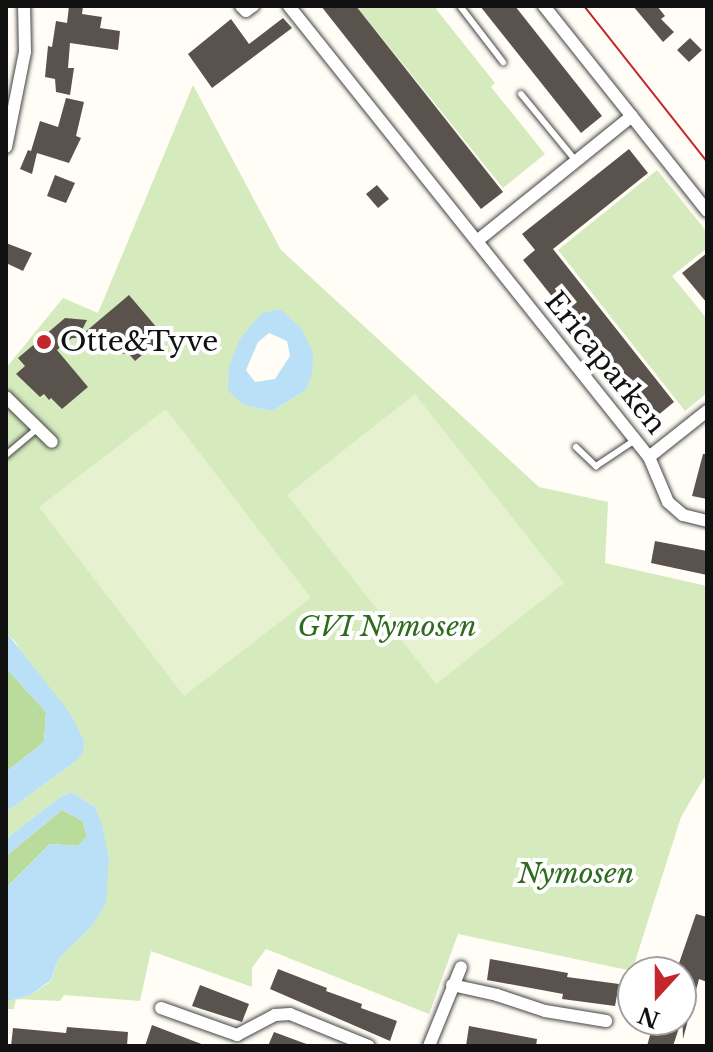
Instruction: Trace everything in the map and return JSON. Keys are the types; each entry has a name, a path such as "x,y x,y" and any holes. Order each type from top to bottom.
{"street":[{"path":"6,147 25,52 24,6"},
{"path":"241,6 246,11 253,6"},
{"name":"Ericaparken","path":"289,6 649,457 707,411"},
{"path":"544,6 707,211"},
{"path":"477,241 632,116"},
{"path":"6,397 52,442"},
{"path":"649,457 668,502 683,515 707,521"},
{"path":"429,1046 461,967"},
{"path":"452,985 545,1011 606,1021"},
{"path":"161,1008 237,1035 275,1015 290,1014 369,1046"}],"lane":[{"path":"460,6 503,62"},
{"path":"521,94 576,161"},
{"path":"6,455 38,428"},
{"path":"576,447 596,466 635,440"}],"green space":[{"path":"356,6 438,6 436,9 495,83 491,87 545,154 503,188"},
{"path":"193,85 281,250 539,487 608,502 605,563 707,586 707,773 681,817 637,956 617,956 617,968 458,934 429,1014 266,949 252,968 252,987 151,951 140,1001 64,995 60,1001 16,999 30,995 50,982 59,958 91,927 109,858 96,808 72,792 60,797 6,839 6,812 76,761 16,643 6,632 6,368 63,298 98,313","holes":["280,309 306,390 272,411 244,405 240,339"]},
{"path":"657,170 707,232 707,248 672,276 707,319 707,393 685,411 558,250"},
{"path":"415,394 564,583 436,684 287,495"},
{"path":"166,409 311,598 184,696 39,507"},
{"path":"6,668 46,712 44,742 6,772"},
{"path":"62,810 83,821 87,837 78,846 50,844 6,888 6,856"},
{"path":"16,999 14,1009 6,1009 6,1002"}],"water":[{"path":"280,309 301,328 313,352 312,373 306,390 272,411 244,405 228,391 229,366 240,339 261,314","holes":["269,333 287,341 290,356 275,379 255,382 246,370 258,342"]},
{"path":"6,632 70,713 84,741 83,753 76,761 6,812 6,772 44,742 46,712 6,668"},
{"path":"72,792 96,808 102,825 109,858 106,903 91,927 59,958 50,981 30,995 6,1002 6,888 50,844 78,846 87,837 83,821 62,810 6,856 6,839 60,797"}],"building":[{"path":"69,6 83,6 82,14 102,17 100,28 120,31 118,50 70,43 68,68 74,68 70,95 56,92 55,79 45,77 48,46 52,47 56,21 67,23"},
{"path":"321,6 356,6 503,192 481,209"},
{"path":"480,6 515,6 602,116 581,133"},
{"path":"633,6 657,6 665,16 661,19 674,32 663,42"},
{"path":"283,18 292,28 212,88 188,54 231,19 249,44"},
{"path":"690,38 702,50 689,62 677,50"},
{"path":"66,98 84,102 76,136 81,138 69,163 37,153 32,174 20,169 28,150 31,151 40,121 58,127"},
{"path":"629,149 648,173 553,249 674,402 651,421 523,260 535,250 522,234"},
{"path":"55,175 75,183 66,203 47,196"},
{"path":"377,185 389,199 378,208 366,194"},
{"path":"6,243 32,253 23,271 6,263"},
{"path":"707,253 707,303 682,273"},
{"path":"129,295 158,329 155,332 161,339 135,361 129,354 101,352 102,340 78,338"},
{"path":"65,318 87,320 78,338 72,338 57,350 88,387 62,409 44,394 40,397 16,374 25,366 18,358"},
{"path":"703,454 707,454 707,499 692,496"},
{"path":"655,541 707,551 707,575 651,563"},
{"path":"696,914 707,917 707,982 699,979 697,986 697,956 682,956"},
{"path":"490,959 568,973 567,977 617,984 617,995 615,1006 562,999 563,994 487,980"},
{"path":"278,969 362,1004 361,1008 397,1021 390,1041 270,989"},
{"path":"200,985 249,1004 242,1022 192,1006"},
{"path":"152,1025 204,1045 204,1046 145,1046"},
{"path":"469,1026 537,1039 536,1046 466,1046"},
{"path":"67,1027 128,1032 127,1046 11,1046 13,1028 66,1033"},
{"path":"274,1032 309,1045 309,1046 268,1046"},
{"path":"650,1036 676,1036 673,1046 647,1046"}],"tram line":[{"path":"584,6 707,162"}],"place":[{"name":"Otte&Tyve","path":"44,342"}],"park label":[{"name":"GVI Nymosen","path":"387,627"},
{"name":"Nymosen","path":"576,874"}]}
